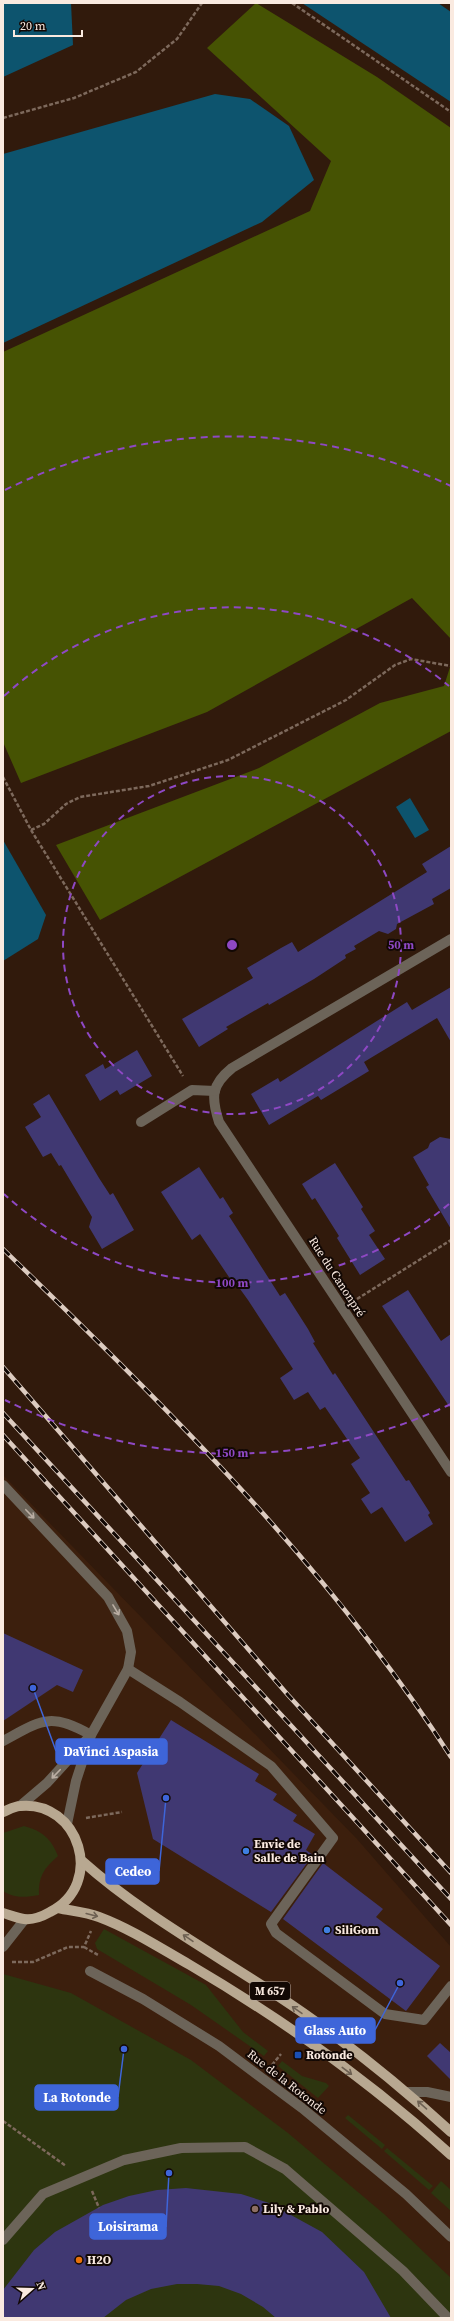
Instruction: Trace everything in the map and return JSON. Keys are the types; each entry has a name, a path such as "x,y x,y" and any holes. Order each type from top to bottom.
{"main road":[{"path":"3,1812 20,1806 46,1809 67,1824 78,1841 82,1861 79,1879 71,1896 58,1908 42,1916 25,1919 3,1914"},
{"name":"M 657","path":"82,1861 114,1888 271,1991 359,2053 451,2132"},
{"name":"M 657","path":"58,1908 98,1916 131,1931 221,1983 316,2047 411,2118 451,2155"}],"street":[{"path":"141,1122 192,1090 215,1091 220,1078 232,1068 451,939"},
{"name":"Rue du Canonpré","path":"215,1091 215,1108 219,1122 451,1472"},
{"path":"3,1485 108,1597 127,1631 131,1652 128,1669 91,1735 76,1781 67,1824"},
{"path":"128,1669 180,1702 271,1766 333,1838 271,1924 276,1933 385,2014 424,2020 451,1986"},
{"path":"3,1741 38,1722 48,1720 59,1720 71,1724 91,1735"},
{"path":"20,1806 51,1779 91,1735"},
{"path":"3,1947 25,1919"},
{"name":"Rue de la Rotonde","path":"90,1971 142,1999 220,2046 302,2108 400,2189 451,2237"},
{"path":"406,2092 427,2092 451,2096"},
{"path":"3,2240 43,2194 124,2160 181,2148 245,2147 285,2169 403,2271 448,2318"}],"path":[{"path":"3,118 74,98 136,72 177,39 202,3"},
{"path":"292,3 451,112"},
{"path":"31,830 44,824 66,804 80,797 114,793 150,786 228,760 346,700 396,665 411,660 451,666"},
{"path":"3,777 31,830 192,1090"},
{"path":"343,1308 451,1240"},
{"path":"86,1818 122,1812"},
{"path":"7,1961 33,1962 68,1947 84,1947 98,1916"},
{"path":"271,2067 281,2054"},
{"path":"3,2121 89,2182 99,2208"}],"shaded area":[{"path":"3,1475 357,1839 451,1947 451,2318 3,2318"}],"green space":[{"path":"256,3 377,77 451,128 451,639 412,598 207,712 21,783 3,742 3,352 310,211 331,161 207,48"},
{"path":"451,664 451,731 100,920 56,845 259,768 380,703 444,686"},
{"path":"24,1826 36,1830 45,1836 52,1844 58,1856 43,1873 39,1895 21,1897 7,1894 3,1891 3,1833"},
{"path":"104,1929 206,1985 243,2032 268,2051 264,2056 191,2005 97,1949 95,1943"},
{"path":"3,1974 71,1993 191,2060 288,2133 384,2214 451,2278 451,2318 3,2318"},
{"path":"282,2061 302,2076 326,2083 329,2086 318,2098 278,2066"},
{"path":"348,2115 385,2145 382,2149 345,2118"},
{"path":"387,2148 433,2186 429,2190 384,2151"},
{"path":"441,2181 451,2190 451,2211 431,2193"}],"water":[{"path":"3,3 71,3 73,45 3,77"},
{"path":"302,3 438,3 451,12 451,102"},
{"path":"215,94 250,99 289,126 314,180 262,222 3,343 3,154"},
{"path":"410,798 429,830 415,838 396,807"},
{"path":"3,840 46,915 38,939 3,961"}],"building":[{"path":"451,846 451,888 432,899 434,904 397,924 396,929 388,934 379,931 354,946 356,949 345,955 346,958 314,979 269,1005 268,1003 226,1027 228,1029 199,1047 182,1019 253,978 247,968 292,942 298,952 427,872 422,864"},
{"path":"451,987 451,1042 437,1018 364,1062 369,1071 321,1100 318,1096 269,1125 251,1094 278,1078 280,1082 407,1002 412,1010"},
{"path":"137,1050 152,1076 120,1095 117,1090 100,1101 85,1075 103,1064 105,1069"},
{"path":"49,1094 99,1178 110,1195 113,1193 134,1230 102,1249 89,1227 92,1217 61,1165 59,1166 51,1153 43,1157 25,1127 41,1117 33,1104"},
{"path":"440,1137 451,1139 451,1229 426,1187 429,1185 413,1157 428,1148 430,1143"},
{"path":"335,1163 363,1207 361,1209 375,1231 369,1235 385,1259 360,1275 337,1238 339,1236 315,1198 312,1200 302,1184"},
{"path":"199,1167 220,1199 223,1197 233,1213 229,1216 280,1296 285,1293 308,1329 315,1342 313,1343 333,1375 335,1373 406,1481 409,1480 430,1513 428,1515 433,1524 405,1542 382,1507 371,1514 361,1499 370,1493 351,1464 360,1458 325,1407 320,1410 308,1392 294,1400 280,1378 293,1369 248,1300 235,1282 233,1283 200,1234 192,1240 161,1192"},
{"path":"408,1290 441,1341 451,1334 451,1409 382,1306"},
{"path":"3,1633 83,1670 73,1692 57,1685 3,1721"},
{"path":"171,1720 259,1774 255,1781 277,1794 273,1800 297,1815 293,1821 315,1834 306,1850 313,1855 271,1912 153,1839 137,1773"},
{"path":"323,1863 383,1909 376,1917 440,1966 406,2011 283,1919"},
{"path":"440,2043 451,2053 451,2080 427,2056"},
{"path":"186,2188 241,2194 269,2203 322,2232 364,2272 391,2318 276,2318 263,2307 241,2294 219,2286 177,2284 151,2289 126,2300 103,2318 3,2318 3,2290 34,2250 55,2232 103,2205 129,2196 157,2190"}],"railway":[{"path":"3,1249 184,1429 242,1490 298,1553 351,1618 403,1686 451,1757"},
{"path":"3,1367 288,1695 451,1873"},
{"path":"3,1413 451,1899"},
{"path":"3,1435 451,1925"}],"place":[{"name":"DaVinci Aspasia","path":"33,1688"},
{"name":"Cedeo","path":"166,1798"},
{"name":"Envie de Salle de Bain","path":"246,1851"},
{"name":"SiliGom","path":"327,1930"},
{"name":"Glass Auto","path":"400,1983"},
{"name":"La Rotonde","path":"124,2049"},
{"name":"Rotonde","path":"298,2055"},
{"name":"Loisirama","path":"169,2173"},
{"name":"Lily & Pablo","path":"255,2209"},
{"name":"H2O","path":"79,2260"}]}
